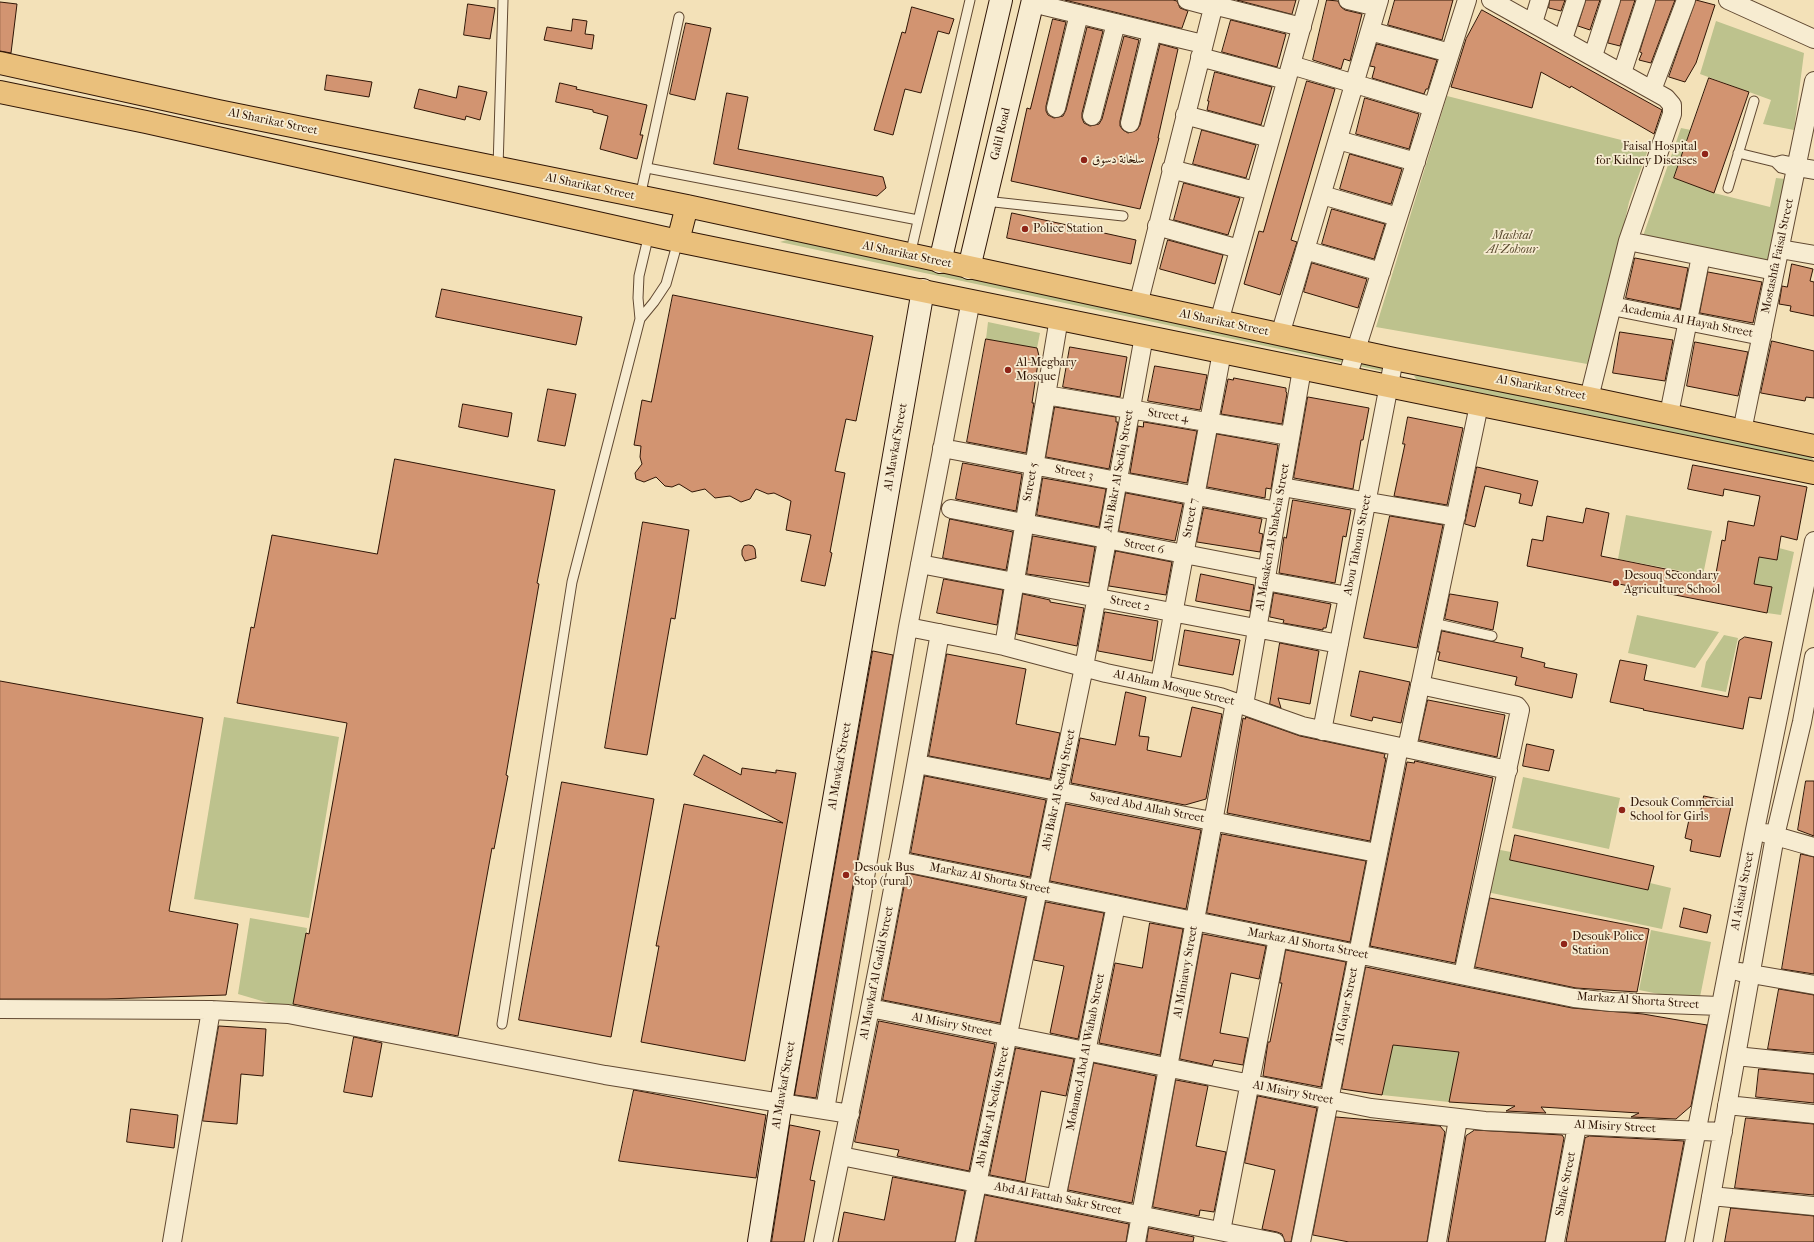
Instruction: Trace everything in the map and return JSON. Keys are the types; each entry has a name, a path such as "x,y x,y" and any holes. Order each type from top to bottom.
{"main road":[{"name":"Al Sharikat Street","path":"0,63 218,111 687,206 1138,305 1394,359 1669,414 1814,446"},
{"path":"0,92 146,122 678,241 1814,473"},
{"path":"532,208 539,176"},
{"path":"678,241 687,206"},
{"path":"726,250 735,217"}],"street":[{"path":"940,262 1001,0"},
{"path":"1187,0 1214,4 1302,27"},
{"path":"1219,322 1238,249 1309,0"},
{"path":"1280,335 1378,4 1348,0"},
{"path":"1347,378 1467,0"},
{"path":"1533,23 1540,0"},
{"path":"1564,39 1576,0"},
{"path":"1593,56 1611,0"},
{"path":"1622,73 1646,0"},
{"path":"1652,90 1686,0"},
{"path":"1728,0 1814,39"},
{"path":"1032,1 1152,32 1202,51 1288,73 1354,84 1433,107"},
{"name":"Galil Road","path":"969,268 1032,1"},
{"path":"1500,2 1533,23 1564,39 1670,101 1673,110 1628,240 1589,398"},
{"path":"1138,305 1171,169 1214,4"},
{"path":"1056,108 1080,14"},
{"path":"1092,116 1116,23"},
{"path":"1370,31 1450,53"},
{"path":"1130,123 1152,32"},
{"name":"Mostashfa Faisal Street","path":"1742,431 1775,271 1801,168 1814,81"},
{"path":"1185,115 1270,138"},
{"path":"1338,140 1416,162"},
{"path":"966,147 996,153"},
{"path":"1171,169 1255,191"},
{"path":"1322,195 1398,217"},
{"path":"1157,226 1238,249"},
{"path":"1628,240 1775,271"},
{"path":"1780,249 1814,256"},
{"path":"1305,250 1381,272"},
{"path":"1669,414 1701,256"},
{"name":"Al Mawkaf Street","path":"759,1242 781,1103 923,290"},
{"path":"825,1110 908,627 970,300"},
{"name":"Academia Al Hayah Street","path":"1612,306 1762,336"},
{"name":"Street 5","path":"1004,646 1059,318"},
{"name":"Abi Bakr Al Sediq Street","path":"965,1242 1084,667 1144,336"},
{"name":"Street 7","path":"1160,684 1222,352"},
{"name":"Abou Tahoun Street","path":"1322,731 1394,359"},
{"name":"Al Masaken Al Shabeia Street","path":"1240,703 1257,628 1302,369"},
{"name":"Street 4","path":"1046,395 1290,436"},
{"name":"Al Gayar Street","path":"1301,1242 1378,853 1403,748 1420,685 1479,405"},
{"name":"Street 3","path":"942,448 1278,511"},
{"path":"1282,487 1456,517"},
{"name":"Street 6","path":"951,509 1184,554 1348,596"},
{"name":"Al Aistad Street","path":"1675,1242 1720,1006 1814,541"},
{"name":"Street 2","path":"920,564 1339,644"},
{"name":"Al Ahlam Mosque Street","path":"908,627 1004,646 1084,667 1240,703 1282,720 1322,731 1508,770"},
{"name":"Al Mawkaf Al Gadid Street","path":"823,1242 850,1114 917,764 940,633"},
{"name":"Al Aistad Street","path":"1703,1242 1775,836 1808,723 1814,657"},
{"path":"1420,685 1513,705 1519,708 1520,713 1463,975"},
{"name":"Al Miniawy Street","path":"1136,1242 1213,821 1240,703"},
{"name":"Sayed Abd Allah Street","path":"917,764 1378,853"},
{"path":"1755,830 1814,847"},
{"name":"Markaz Al Shorta Street","path":"898,861 1592,1001 1720,1006"},
{"name":"Mohamed Abd Al Wahab Street","path":"1056,1199 1116,905"},
{"path":"1221,1232 1278,938"},
{"path":"1728,969 1814,986"},
{"name":"Al Misiry Street","path":"870,1008 1371,1108 1458,1119 1723,1132"},
{"path":"0,1009 211,1010 288,1014 605,1075 850,1114"},
{"path":"172,1242 211,1010"},
{"path":"1736,1056 1814,1064"},
{"path":"1727,1105 1814,1114"},
{"path":"1437,1242 1458,1119"},
{"name":"Shafie Street","path":"1556,1242 1577,1126"},
{"name":"Abd Al Fattah Sakr Street","path":"841,1156 1275,1242"},
{"path":"1711,1196 1814,1206"}],"lane":[{"path":"498,168 503,0"},
{"path":"910,255 970,0"},
{"path":"640,197 680,17"},
{"path":"1728,188 1754,100"},
{"path":"1738,153 1775,162 1781,168 1801,168"},
{"path":"647,168 918,220"},
{"path":"985,201 1123,216"},
{"path":"502,1024 572,582 640,319 638,298 639,276 649,234"},
{"path":"640,319 666,284 678,241"},
{"path":"1433,623 1492,636"}],"green space":[{"path":"1716,21 1804,53 1794,130 1763,124 1771,100 1700,74"},
{"name":"Mashtal Al-Zohour","path":"1447,96 1649,147 1629,202 1593,365 1376,327"},
{"path":"1681,128 1691,130 1674,178 1714,193 1770,207 1776,178 1786,179 1768,263 1643,236"},
{"path":"790,239 1385,366 1382,371 780,242"},
{"path":"988,322 1040,333 1037,348 986,339"},
{"path":"1418,375 1697,432 1811,457 1814,461 1810,462 1417,380 1414,376"},
{"path":"1626,515 1712,531 1703,575 1618,559"},
{"path":"1779,548 1794,552 1781,615 1767,613 1772,587 1754,584 1759,557 1777,560"},
{"path":"1637,615 1719,632 1695,668 1628,653"},
{"path":"1724,635 1738,638 1726,692 1701,687 1706,662"},
{"path":"224,717 339,737 309,918 194,899"},
{"path":"1523,777 1620,798 1609,849 1512,828"},
{"path":"1495,849 1511,852 1510,860 1648,890 1650,883 1671,888 1662,929 1487,892"},
{"path":"250,918 307,928 296,1011 238,994"},
{"path":"1651,930 1711,942 1699,1002 1639,990"},
{"path":"1393,1045 1459,1052 1449,1102 1382,1095"}],"building":[{"path":"1065,0 1173,0 1177,1 1180,8 1188,11 1182,28"},
{"path":"1237,0 1296,0 1292,14"},
{"path":"1327,0 1338,1 1341,7 1345,10 1362,14 1350,61 1344,59 1341,69 1313,60"},
{"path":"1395,0 1453,0 1442,40 1388,25"},
{"path":"1550,0 1565,0 1561,11 1549,8"},
{"path":"1586,0 1600,0 1590,30 1578,26"},
{"path":"1621,0 1635,0 1620,46 1608,43"},
{"path":"1656,0 1675,0 1651,63 1639,60 1642,53 1640,52"},
{"path":"1696,0 1715,5 1696,63 1685,82 1669,77"},
{"path":"0,2 17,4 11,53 0,51"},
{"path":"468,4 495,8 490,39 464,35"},
{"path":"912,7 954,19 949,34 938,31 921,93 905,89 893,135 874,130 902,32 905,33"},
{"path":"1482,10 1662,110 1654,134 1571,86 1570,88 1541,72 1532,108 1451,87 1466,39"},
{"path":"573,19 587,21 585,34 594,35 592,49 544,40 547,27 571,31"},
{"name":"سلخانة دسوق","path":"1053,19 1066,22 1046,106 1048,115 1054,118 1063,116 1066,110 1087,27 1103,31 1082,113 1084,123 1090,126 1099,124 1102,119 1124,36 1139,40 1120,121 1120,126 1128,133 1137,130 1140,125 1160,44 1178,49 1159,138 1140,209 1011,181 1027,108 1030,109"},
{"path":"1231,20 1286,34 1277,67 1222,52"},
{"path":"686,23 711,28 695,100 670,94"},
{"path":"1377,44 1437,60 1428,89 1426,89 1424,94 1372,78 1375,67 1370,66"},
{"path":"1215,72 1272,87 1261,125 1207,110"},
{"path":"327,75 372,82 369,97 325,90"},
{"name":"Faisal Hospital for Kidney Diseases","path":"1709,78 1749,92 1714,193 1674,178"},
{"path":"1307,81 1335,89 1291,240 1297,242 1280,295 1244,284 1259,231 1263,232"},
{"path":"560,83 577,87 576,89 647,105 640,135 643,135 637,159 600,149 608,116 593,112 593,110 556,102"},
{"path":"459,86 487,92 480,120 466,116 465,120 414,108 419,89 456,98"},
{"path":"727,93 748,97 738,149 883,177 886,188 877,196 714,164"},
{"path":"1365,98 1419,114 1409,149 1356,134"},
{"path":"1202,130 1256,145 1246,178 1193,164"},
{"path":"1350,154 1402,169 1391,204 1340,189"},
{"path":"1184,183 1240,198 1228,235 1174,220"},
{"path":"1332,209 1385,224 1374,259 1322,244"},
{"path":"1012,213 1136,240 1131,264 1007,238"},
{"path":"1168,240 1223,255 1215,284 1160,269"},
{"path":"1635,258 1688,268 1680,309 1626,298"},
{"path":"1312,263 1367,279 1358,308 1304,292"},
{"path":"1792,264 1813,269 1810,281 1814,282 1814,316 1790,311 1791,306 1779,304 1782,286 1787,287"},
{"path":"1708,272 1762,282 1753,323 1700,313"},
{"path":"442,289 582,317 576,345 436,317"},
{"path":"673,295 873,336 856,421 846,419 835,471 845,473 825,586 801,581 811,535 786,530 791,501 774,493 768,494 756,489 750,499 741,502 730,496 715,498 705,489 692,492 679,484 672,487 665,486 656,477 644,482 636,479 635,473 642,464 640,457 641,446 634,445 642,400 651,402"},
{"path":"1620,332 1673,340 1665,381 1613,373"},
{"path":"986,339 1037,348 1039,356 1032,403 1034,403 1026,453 967,442"},
{"path":"1772,341 1814,351 1814,398 1806,397 1805,401 1761,393"},
{"path":"1695,342 1748,352 1738,396 1687,386"},
{"path":"1070,347 1127,357 1120,397 1063,387"},
{"path":"1155,366 1207,375 1200,410 1148,401"},
{"path":"1234,378 1286,388 1287,393 1282,424 1221,414 1228,379 1233,380"},
{"path":"548,389 576,394 565,446 538,441"},
{"path":"1308,397 1369,408 1363,440 1361,440 1353,489 1294,478"},
{"path":"463,404 512,413 508,437 459,427"},
{"path":"1055,407 1116,417 1116,422 1118,422 1109,469 1046,457"},
{"path":"1408,417 1463,428 1447,505 1394,496 1405,444 1403,444"},
{"path":"1144,422 1197,431 1187,483 1130,473 1138,426 1143,427"},
{"path":"1217,434 1278,445 1271,489 1266,488 1265,498 1207,487"},
{"path":"395,459 555,490 537,583 539,584 506,775 508,776 494,849 492,848 458,1036 293,1004 306,933 309,934 347,723 237,703 251,627 254,628 272,535 377,554"},
{"path":"963,463 1022,474 1016,511 956,499"},
{"path":"1693,465 1807,487 1797,540 1781,536 1777,560 1759,557 1754,584 1772,587 1767,613 1527,566 1532,539 1543,541 1547,516 1583,523 1586,508 1609,513 1601,556 1715,579 1722,540 1725,541 1728,521 1754,526 1760,496 1724,489 1723,496 1688,489"},
{"path":"1477,467 1538,481 1532,506 1519,503 1521,494 1485,486 1475,527 1465,524"},
{"path":"1043,478 1106,489 1099,527 1037,515"},
{"path":"1126,493 1183,504 1175,541 1119,531"},
{"path":"1293,500 1351,510 1346,537 1343,536 1335,583 1279,573 1284,537 1286,538"},
{"path":"1204,508 1262,519 1259,533 1263,534 1260,552 1197,542"},
{"path":"1390,516 1443,525 1417,648 1364,638"},
{"path":"950,519 1013,532 1006,570 943,558"},
{"path":"643,522 689,530 675,619 671,618 647,755 605,748"},
{"path":"1033,536 1095,547 1089,583 1027,574"},
{"path":"744,546 753,546 755,549 756,558 745,561 742,555 742,550"},
{"path":"1116,551 1172,562 1166,595 1109,586"},
{"path":"1201,574 1254,585 1250,611 1196,601"},
{"path":"944,579 1003,590 997,625 937,613"},
{"path":"1274,593 1331,604 1326,628 1323,628 1323,630 1283,623 1284,620 1270,617"},
{"path":"1023,594 1050,600 1050,602 1084,608 1077,646 1017,634"},
{"path":"1450,594 1498,602 1493,630 1445,619"},
{"path":"1105,612 1158,621 1152,661 1098,651"},
{"path":"1185,630 1240,640 1233,675 1179,665"},
{"path":"1442,631 1523,648 1521,657 1545,663 1544,667 1577,674 1572,698 1515,685 1517,677 1438,660"},
{"path":"1745,637 1772,642 1761,699 1749,697 1743,729 1643,710 1644,709 1610,702 1620,660 1647,665 1644,680 1728,697 1739,641"},
{"path":"1280,643 1319,651 1310,704 1278,698 1281,708 1270,704"},
{"name":"Desouk Bus Stop (rural)","path":"873,651 893,655 816,1098 795,1095"},
{"path":"947,654 1026,669 1016,724 1060,733 1050,779 929,756"},
{"path":"1360,671 1410,682 1401,723 1373,717 1372,721 1351,716"},
{"path":"0,681 203,718 169,911 238,924 226,995 106,999 0,999"},
{"path":"1126,692 1146,697 1139,736 1149,737 1147,750 1181,757 1192,707 1222,714 1206,799 1185,805 1071,783 1080,738 1115,745"},
{"path":"1428,700 1505,715 1497,757 1419,740"},
{"path":"1246,717 1300,736 1385,754 1384,758 1386,758 1370,841 1227,813 1243,718 1245,719"},
{"path":"1527,744 1554,750 1549,771 1523,766"},
{"path":"704,755 741,775 742,768 776,773 776,770 796,773 745,1061 641,1042 659,946 656,946 684,804 783,823 694,775"},
{"path":"1415,761 1493,778 1455,963 1370,946 1407,762 1414,763"},
{"path":"925,776 1046,800 1030,877 911,853"},
{"path":"1806,781 1814,781 1814,836 1798,830"},
{"path":"562,782 654,799 611,1037 519,1020"},
{"path":"1704,796 1732,802 1720,857 1690,851 1692,840 1685,838 1690,815 1699,818"},
{"path":"1066,804 1201,830 1186,909 1050,881"},
{"path":"1222,834 1366,861 1350,942 1207,913"},
{"path":"1515,835 1654,866 1648,890 1510,860"},
{"path":"1801,854 1814,857 1814,974 1782,969"},
{"path":"907,873 1026,898 1000,1023 883,1000"},
{"name":"Desouk Police Station","path":"1490,898 1649,929 1637,992 1576,988 1475,967"},
{"path":"1046,902 1104,913 1078,1039 1050,1033 1064,966 1034,960"},
{"path":"1684,908 1711,915 1707,933 1680,927"},
{"path":"1150,923 1183,929 1160,1055 1099,1043 1115,963 1142,968"},
{"path":"1203,934 1266,946 1259,979 1231,973 1220,1033 1248,1038 1243,1065 1214,1060 1212,1066 1180,1059"},
{"path":"1286,950 1346,962 1321,1087 1263,1076 1268,1042 1270,1042 1282,983 1280,983"},
{"path":"1366,967 1572,1008 1643,1014 1707,1025 1691,1106 1676,1119 1631,1117 1639,1113 1541,1107 1546,1113 1506,1111 1515,1106 1449,1102 1459,1052 1393,1045 1382,1095 1342,1089"},
{"path":"1779,989 1814,995 1814,1053 1768,1049"},
{"path":"879,1021 995,1044 969,1171 897,1156 899,1150 855,1142"},
{"path":"219,1026 266,1029 263,1076 241,1074 237,1124 203,1121"},
{"path":"354,1037 382,1043 372,1097 344,1092"},
{"path":"1016,1048 1074,1059 1066,1096 1041,1091 1025,1182 990,1175"},
{"path":"1094,1063 1156,1076 1132,1203 1068,1190"},
{"path":"1759,1069 1814,1074 1814,1103 1756,1097"},
{"path":"1176,1080 1208,1086 1196,1146 1226,1152 1214,1212 1200,1210 1199,1216 1153,1207"},
{"path":"634,1090 766,1115 756,1178 619,1161"},
{"path":"1258,1096 1317,1108 1291,1242 1285,1242 1282,1234 1262,1229 1275,1170 1245,1163"},
{"path":"131,1109 178,1115 174,1148 127,1142"},
{"path":"1336,1117 1440,1126 1445,1132 1427,1242 1349,1242 1313,1235"},
{"path":"1746,1118 1814,1124 1814,1195 1735,1188"},
{"path":"790,1125 820,1131 810,1180 815,1181 804,1242 772,1242"},
{"path":"1475,1130 1562,1135 1564,1138 1545,1242 1448,1242 1466,1136"},
{"path":"1590,1136 1684,1141 1665,1242 1566,1242 1585,1138"},
{"path":"893,1177 965,1191 955,1242 838,1242 844,1212 884,1220"},
{"path":"985,1195 1129,1224 1126,1242 976,1242"},
{"path":"1731,1208 1814,1216 1814,1242 1725,1242"},
{"path":"1149,1228 1194,1237 1193,1242 1147,1242"}],"place":[{"name":"Faisal Hospital for Kidney Diseases","path":"1705,154"},
{"name":"سلخانة دسوق","path":"1084,160"},
{"name":"Police Station","path":"1025,229"},
{"name":"Al-Megbary Mosque","path":"1008,370"},
{"name":"Desouq Secondary Agriculture School","path":"1616,583"},
{"name":"Desouk Commercial School for Girls","path":"1622,810"},
{"name":"Desouk Bus Stop (rural)","path":"846,875"},
{"name":"Desouk Police Station","path":"1564,944"}]}
